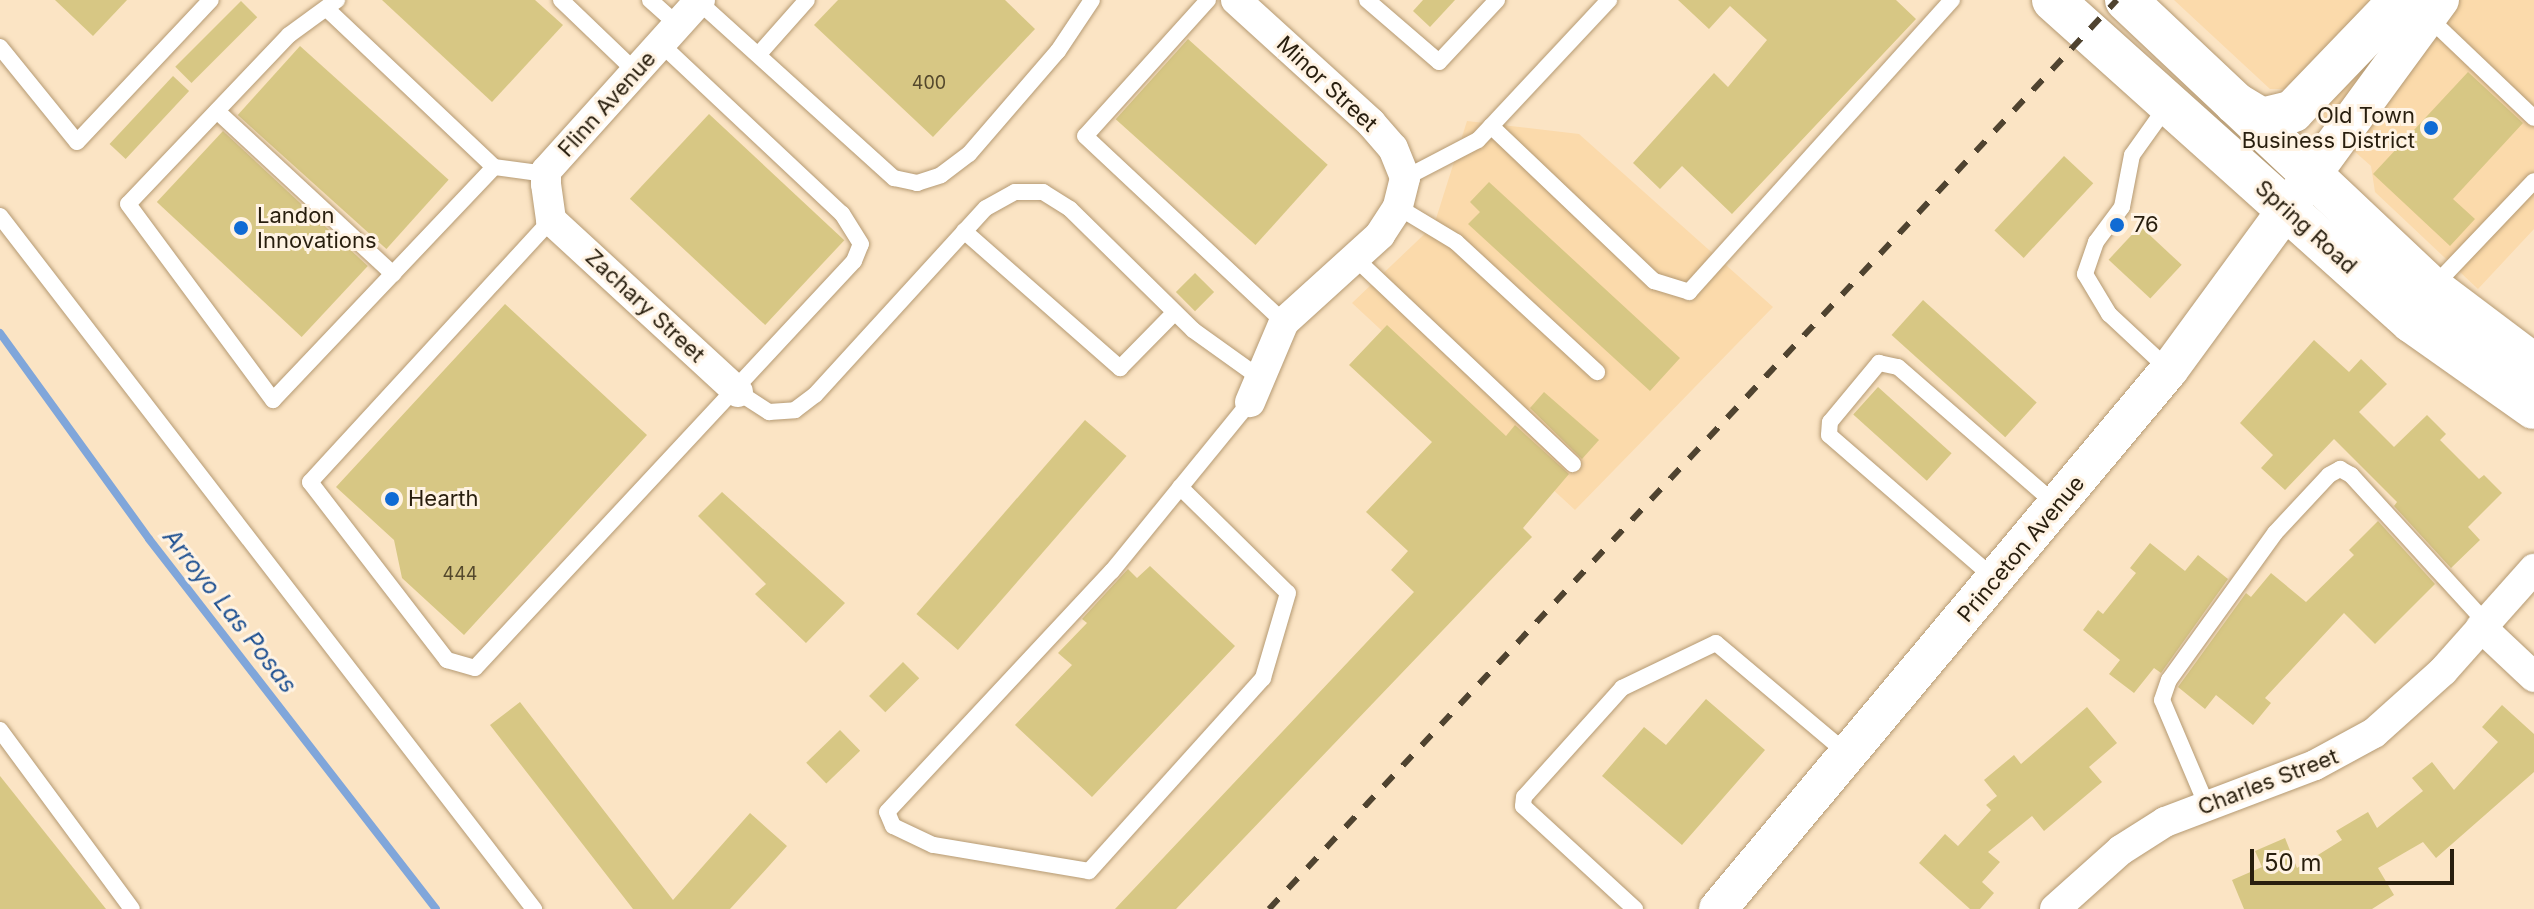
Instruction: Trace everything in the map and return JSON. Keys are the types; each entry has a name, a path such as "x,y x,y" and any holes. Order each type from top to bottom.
{"main road":[{"name":"Spring Road","path":"2053,0 2167,106 2299,194 2534,365"},
{"name":"Spring Road","path":"2126,0 2220,90 2299,194 2412,322 2534,408"},
{"path":"2220,90 2262,119 2293,111 2422,5"}],"street":[{"name":"Minor Street","path":"1236,0 1371,123 1393,148 1402,193"},
{"name":"Flinn Avenue","path":"551,220 546,174 700,1"},
{"name":"Princeton Avenue","path":"1718,909 2169,370 2299,194 2422,5"},
{"path":"1255,390 1284,322 1380,235 1402,193"},
{"name":"Zachary Street","path":"551,220 736,391"},
{"name":"Charles Street","path":"2055,909 2121,850 2165,822 2315,765 2374,733 2443,671 2534,569"},
{"path":"2483,625 2534,677"}],"lane":[{"path":"0,47 77,142 211,0"},
{"path":"561,0 636,72"},
{"path":"551,220 310,482 447,660 475,668 736,391 854,261 861,244 842,214 669,34 650,0"},
{"path":"759,54 807,0"},
{"path":"700,1 894,178 917,183 941,175 969,154 1058,51 1092,0"},
{"path":"1208,0 1085,136 1284,322"},
{"path":"1367,0 1439,62 1497,0"},
{"path":"1597,372 1402,193 1478,140 1609,0"},
{"path":"1491,126 1654,281 1689,292 1952,0"},
{"path":"494,167 273,400 128,204 289,35 333,5 494,167 546,174"},
{"path":"2422,5 2534,118"},
{"path":"2167,106 2132,155 2122,207 2096,242 2085,274 2109,314 2169,370"},
{"path":"217,111 393,274"},
{"path":"2432,288 2534,181"},
{"path":"736,391 769,412 795,410 815,395 986,208 1015,192 1043,192 1070,209 1255,390 1112,571 887,812 893,826 933,845 1089,871 1263,678 1288,593 1180,487"},
{"path":"0,216 534,909"},
{"path":"964,231 1120,368 1175,312"},
{"path":"1355,258 1573,464"},
{"path":"1995,579 1829,435 1830,422 1879,363 1898,367 2057,505"},
{"path":"2207,806 2162,700 2169,680 2275,533 2340,469 2351,475 2483,625"},
{"path":"1635,909 1523,806 1524,797 1622,688 1716,643 1849,755"},
{"path":"0,730 132,909"}],"shaded area":[{"name":"Old Town Business District","path":"2174,0 2534,0 2534,229 2478,289 2375,192 2371,166 2284,89 2270,89"},
{"path":"1467,121 1579,134 1773,307 1575,510 1352,303 1434,225"}],"building":[{"path":"55,0 127,0 93,36"},
{"path":"382,0 535,0 563,25 492,102"},
{"path":"838,0 1005,0 1035,29 933,137 814,25"},
{"path":"1423,0 1455,0 1430,27 1413,11"},
{"path":"1678,0 1896,0 1916,19 1732,214 1682,166 1660,189 1633,163 1714,73 1728,87 1767,40 1730,6 1709,29"},
{"path":"241,1 257,17 192,83 175,67"},
{"path":"1188,39 1328,165 1255,245 1116,119"},
{"path":"300,46 449,180 386,249 238,115"},
{"path":"2468,72 2523,123 2453,199 2475,219 2450,246 2373,174"},
{"path":"173,76 189,91 126,159 110,144"},
{"path":"709,114 844,240 765,325 630,199"},
{"path":"223,131 368,266 302,337 157,202"},
{"path":"2064,156 2093,183 2024,258 1994,231"},
{"path":"1489,182 1680,358 1650,391 1468,224 1480,212 1470,202"},
{"path":"2140,226 2182,265 2150,299 2109,260"},
{"path":"1195,273 1214,292 1195,311 1176,292"},
{"path":"1923,300 2037,402 2005,437 1892,335"},
{"path":"505,304 647,435 464,635 402,578 394,540 336,487"},
{"path":"1387,325 1506,436 1515,425 1569,474 1523,528 1532,537 1176,909 1115,909 1414,592 1391,570 1408,551 1366,512 1432,442 1349,365"},
{"path":"2314,340 2349,372 2361,359 2387,384 2359,412 2394,447 2427,415 2446,434 2440,440 2479,479 2484,475 2502,493 2468,527 2480,540 2451,568 2394,506 2397,502 2334,439 2285,490 2261,468 2273,455 2240,423"},
{"path":"1878,387 1952,453 1927,481 1853,414"},
{"path":"1544,392 1599,440 1582,459 1530,408"},
{"path":"1085,420 1127,456 958,650 916,614"},
{"path":"722,492 845,603 806,643 755,594 766,584 698,516"},
{"path":"2378,521 2435,584 2375,644 2344,613 2265,698 2271,703 2253,725 2216,695 2205,709 2178,687 2246,593 2251,597 2271,573 2306,602 2354,555 2349,550"},
{"path":"2150,543 2185,571 2198,555 2228,579 2161,673 2154,668 2134,693 2109,674 2120,660 2083,630 2098,610 2103,614 2136,573 2130,568"},
{"path":"1150,566 1235,646 1092,797 1015,725 1072,665 1058,653 1087,623 1082,619 1128,569 1137,578"},
{"path":"903,662 919,678 885,712 869,696"},
{"path":"1706,699 1765,750 1682,845 1602,776 1644,727 1666,745"},
{"path":"520,702 673,900 750,813 787,846 730,909 633,909 490,725"},
{"path":"2502,705 2534,734 2534,772 2436,858 2423,842 2378,868 2394,895 2372,909 2244,909 2232,880 2262,867 2255,851 2285,838 2297,868 2342,840 2336,831 2368,812 2377,828 2423,791 2412,778 2432,762 2454,790 2498,742 2482,727"},
{"path":"2087,707 2117,743 2089,767 2102,782 2044,831 2032,816 1988,852 2000,862 1982,882 1994,893 1980,909 1970,909 1919,863 1945,834 1958,846 1991,810 1986,805 1997,796 1984,780 2014,755 2021,764"},
{"path":"840,730 860,751 826,784 806,763"},
{"path":"0,776 106,909 0,909"}],"waterway":[{"name":"Arroyo Las Posas","path":"0,333 149,539 436,909"}],"railway":[{"path":"1269,909 2117,0"}],"place":[{"name":"Old Town Business District","path":"2431,128"},
{"name":"76","path":"2117,225"},
{"name":"Landon Innovations","path":"241,228"},
{"name":"Hearth","path":"392,499"}]}
